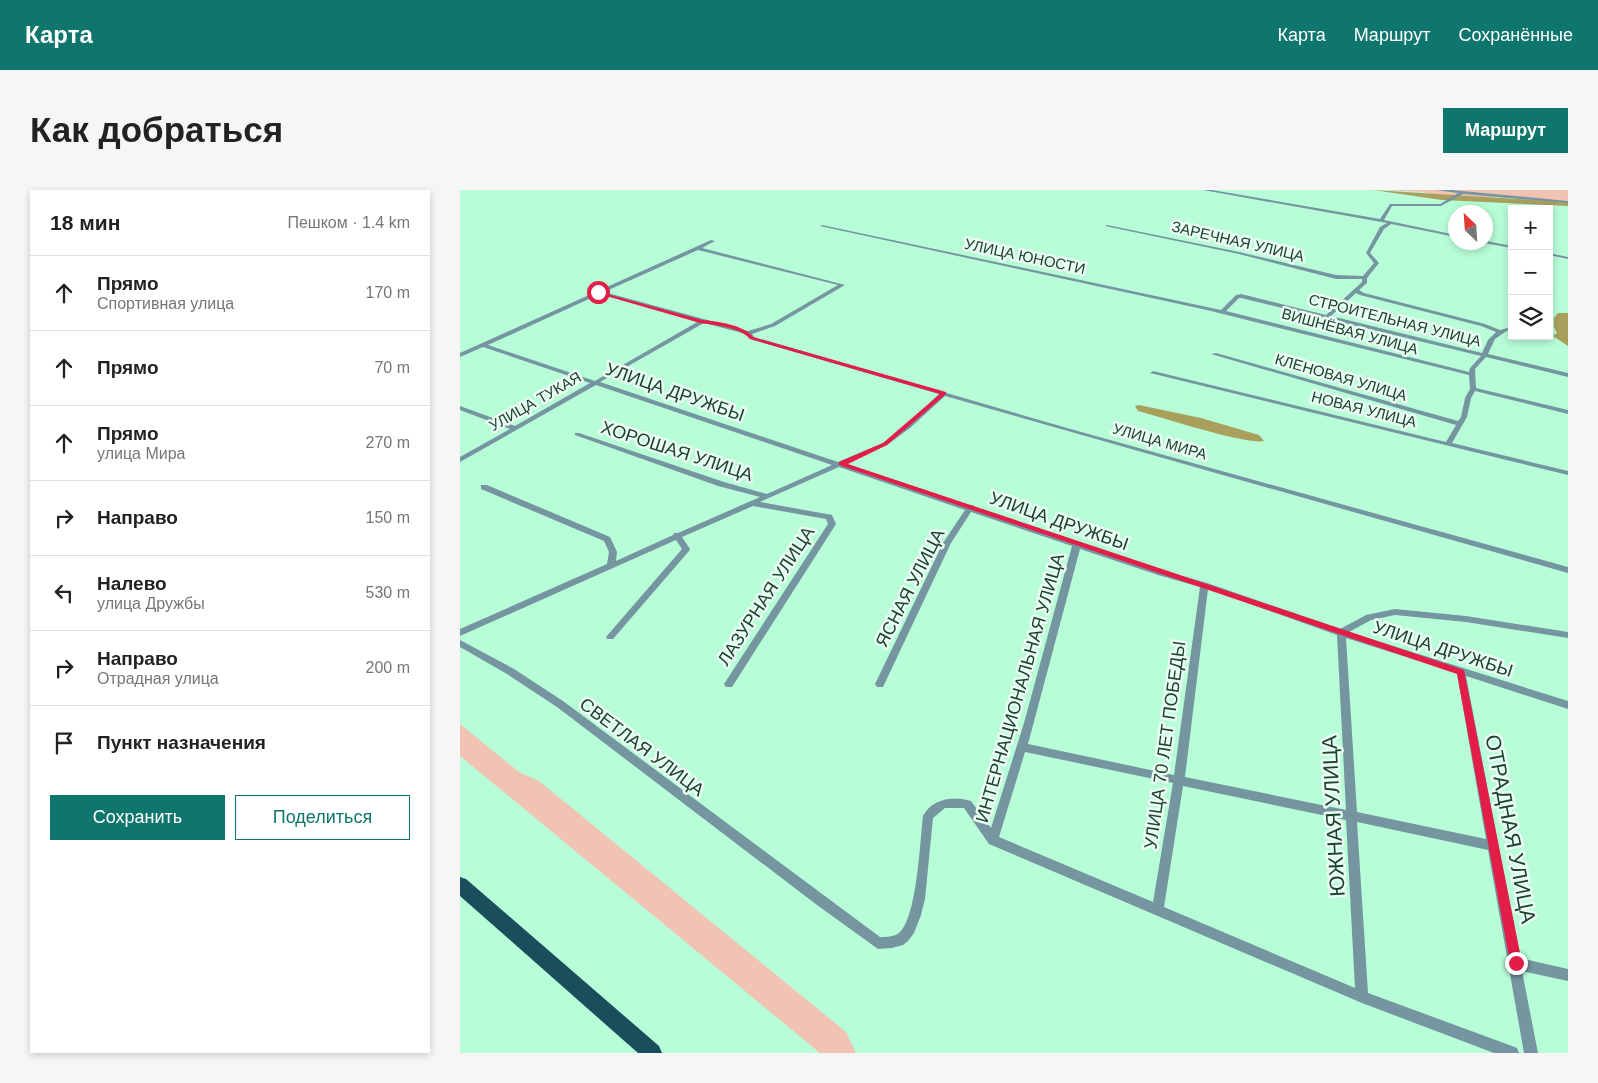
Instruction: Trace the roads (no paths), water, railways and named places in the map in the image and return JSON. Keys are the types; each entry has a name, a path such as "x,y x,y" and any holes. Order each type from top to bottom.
{"main road":[{"path":"460,885 652,1053"}],"street":[{"path":"1204,190 1448,235"},
{"path":"1438,190 1568,202"},
{"path":"1381,221 1391,205 1441,205 1465,192"},
{"path":"1328,316 1365,282 1364,278 1377,263 1368,252 1382,228 1389,224"},
{"name":"УЛИЦА ЮНОСТИ","path":"822,226 1222,312"},
{"name":"ЗАРЕЧНАЯ УЛИЦА","path":"1107,226 1191,243 1336,277 1364,278"},
{"path":"460,355 713,241"},
{"path":"1493,243 1508,246"},
{"path":"697,248 842,285 773,325 748,333"},
{"path":"1553,255 1568,258"},
{"path":"1356,290 1503,330 1493,336 1484,355 1472,369 1473,389 1460,424 1449,443"},
{"path":"598,292 702,322"},
{"name":"СТРОИТЕЛЬНАЯ УЛИЦА","path":"1222,312 1239,296 1568,375"},
{"name":"ВИШНЁВАЯ УЛИЦА","path":"1222,312 1471,374"},
{"name":"УЛИЦА МИРА","path":"702,322 714,323 748,333 752,338 1568,570"},
{"name":"УЛИЦА ТУКАЯ","path":"460,460 702,322"},
{"name":"УЛИЦА ДРУЖБЫ","path":"483,345 1204,585 1341,633 1568,705"},
{"name":"КЛЕНОВАЯ УЛИЦА","path":"1214,354 1460,424"},
{"name":"НОВАЯ УЛИЦА","path":"1153,373 1568,473"},
{"path":"1473,389 1568,412"},
{"path":"460,632 885,444 944,393"},
{"path":"460,408 515,428"},
{"name":"ХОРОШАЯ УЛИЦА","path":"577,434 721,484 767,496"},
{"path":"484,487 607,539 613,552 611,564"},
{"name":"ЛАЗУРНАЯ УЛИЦА","path":"729,684 832,524 829,518 750,503"},
{"name":"ЯСНАЯ УЛИЦА","path":"880,684 948,543 970,507"},
{"path":"610,637 686,549 676,535"},
{"name":"ИНТЕРНАЦИОНАЛЬНАЯ УЛИЦА","path":"993,840 1021,747 1077,544"},
{"name":"УЛИЦА 70 ЛЕТ ПОБЕДЫ","path":"1158,910 1179,780 1204,585"},
{"path":"1341,633 1369,617 1395,612 1466,619 1568,635"},
{"name":"ЮЖНАЯ УЛИЦА","path":"1341,633 1362,997"},
{"name":"СВЕТЛАЯ УЛИЦА","path":"460,643 481,654 585,722 799,886 878,943 892,942 904,936 914,922 928,816 937,806 952,802 967,804 993,840"},
{"name":"ОТРАДНАЯ УЛИЦА","path":"1461,672 1516,963 1531,1053"},
{"path":"1021,747 1494,846"},
{"path":"993,840 1362,997 1512,1053"},
{"path":"1516,963 1568,976"}],"waterway":[{"path":"1377,190 1442,198 1568,204"}]}
